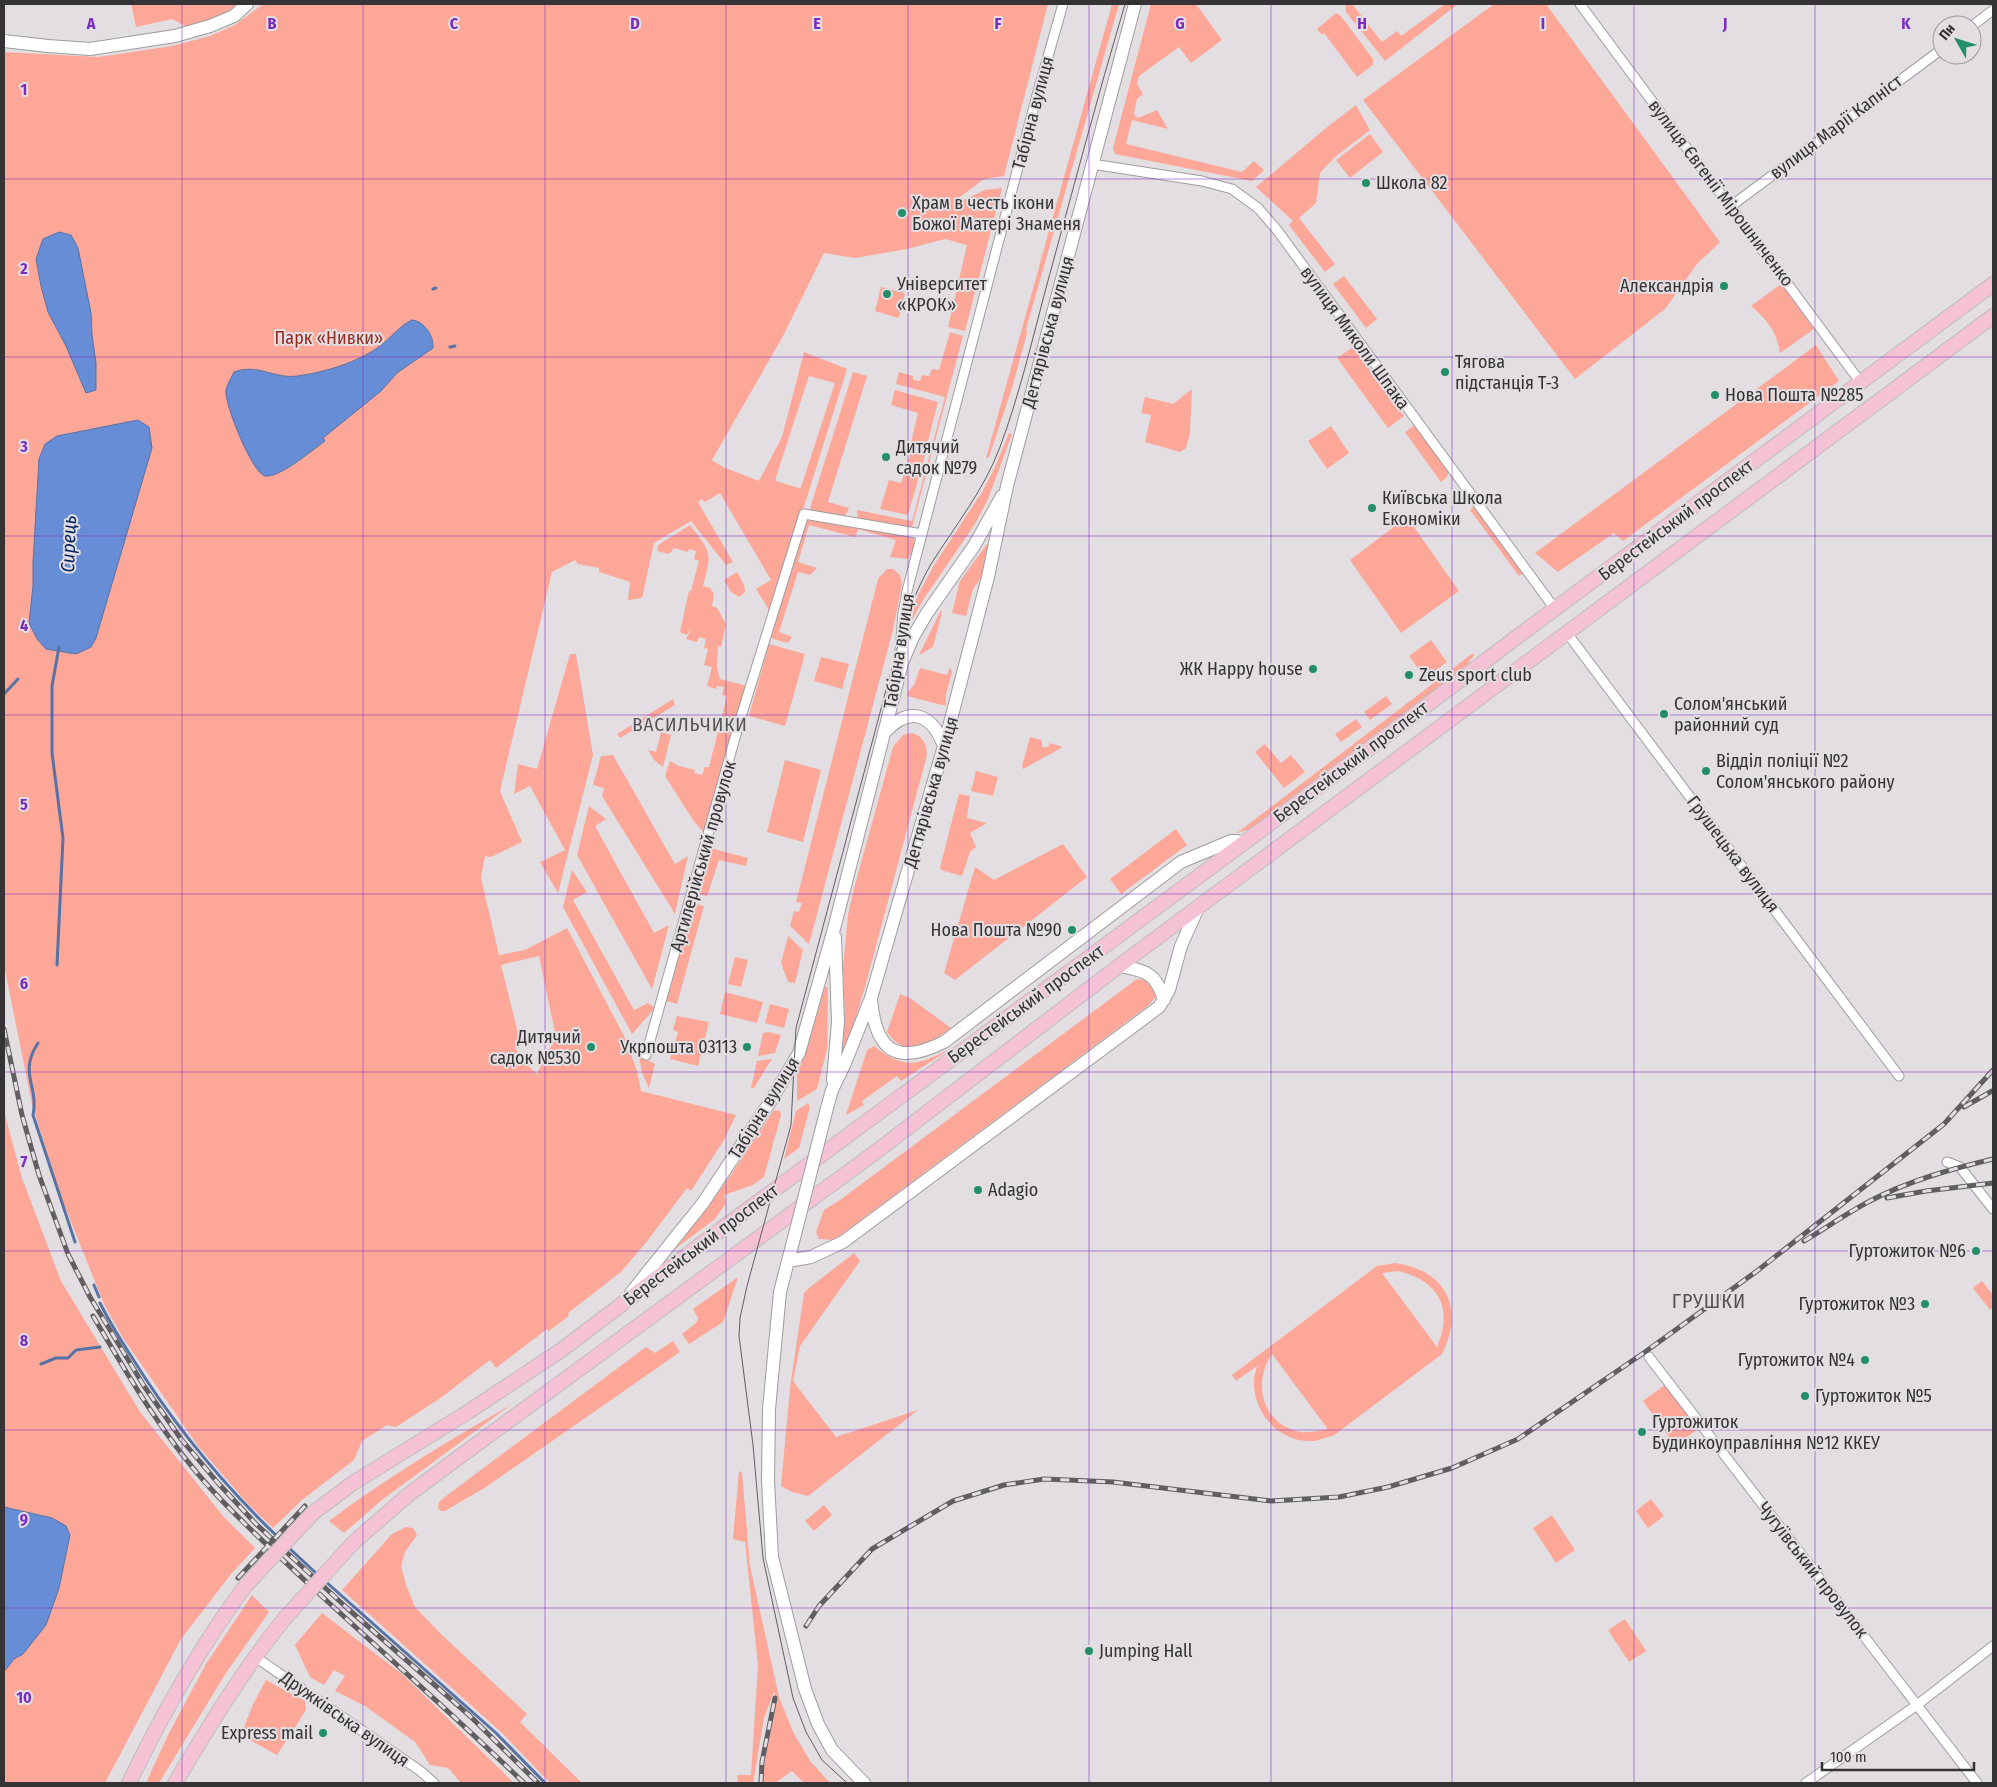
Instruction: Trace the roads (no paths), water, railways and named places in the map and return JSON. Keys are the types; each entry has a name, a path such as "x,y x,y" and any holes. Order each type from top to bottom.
{"main road":[{"path":"4,40 48,46 90,48 175,36 210,26 234,16 247,4"},
{"name":"Дегтярівська вулиця","path":"864,1783 832,1750 818,1724 805,1689 772,1557 768,1480 769,1409 780,1292 826,1108 871,998 944,746 988,578 1007,486 1135,4"},
{"name":"Берестейський проспект","path":"129,1783 181,1684 221,1618 246,1585 313,1513 353,1483 468,1412 560,1351 728,1224 1242,844 1993,284"},
{"name":"Берестейський проспект","path":"176,1783 254,1656 285,1618 353,1543 408,1495 873,1154 1120,966 1993,316"},
{"name":"Дегтярівська вулиця","path":"897,682 913,637 927,613 974,546 1007,486"},
{"name":"Табірна вулиця","path":"617,1308 703,1203 789,1071 801,1047 835,925 897,682"},
{"path":"885,732 895,721 905,716 915,716 926,720 934,726 944,746"},
{"path":"871,998 876,1031 883,1043 892,1049 904,1053 931,1049 944,1042 1181,862 1231,841 1237,841 1242,844"},
{"path":"788,1261 811,1257 843,1242 1159,1006 1169,990 1181,946 1196,910"},
{"name":"Дегтярівська вулиця","path":"832,1090 838,1022 835,925"},
{"path":"1120,966 1144,971 1152,976 1157,981 1164,1000"}],"street":[{"name":"Табірна вулиця","path":"897,682 903,614 922,534 1062,4"},
{"name":"вулиця Євгенії Мірошниченко","path":"1580,4 1861,383"},
{"path":"1982,18 1993,10"},
{"name":"вулиця Марії Капніст","path":"1731,206 1932,55"},
{"name":"вулиця Миколи Шпака","path":"1092,164 1210,183 1232,189 1258,208 1277,230 1555,609"},
{"name":"Артилерійський провулок","path":"646,1055 740,720 804,514 922,534"},
{"name":"Грушецька вулиця","path":"1568,633 1899,1076"},
{"path":"1948,1162 1960,1167 1993,1209"},
{"name":"Чугуївський провулок","path":"1649,1357 1977,1783"},
{"path":"1806,1783 1916,1705 1993,1646"},
{"name":"Дружківська вулиця","path":"254,1656 419,1770 434,1783"}],"water":[{"path":"59,232 71,235 78,248 91,313 96,363 96,390 86,393 66,346 48,312 36,259 43,239"},
{"path":"412,320 424,326 430,334 433,348 397,373 381,391 323,438 325,441 304,457 279,473 265,476 260,472 246,451 229,408 226,390 234,372 251,369 280,375 297,376 329,369 351,362 371,352 384,343 403,325"},
{"path":"138,420 149,427 152,448 96,638 91,647 76,654 46,649 37,639 29,623 33,586 39,459 45,444 57,436"},
{"path":"4,1507 52,1518 66,1526 70,1535 59,1588 46,1625 23,1654 14,1659 4,1672"}],"waterway":[{"path":"450,347 455,346"},
{"path":"57,965 63,838 52,753 52,686 59,647"},
{"name":"Сирець","path":"4,694 18,679"},
{"path":"38,1043 32,1054 29,1071 34,1096 33,1115 75,1242"},
{"path":"94,1285 99,1297"},
{"path":"100,1303 147,1381 182,1430 220,1476 282,1541"},
{"path":"41,1364 56,1358 68,1358 76,1350 100,1347"},
{"path":"288,1547 318,1575"},
{"path":"325,1581 496,1733 545,1783"}],"tram line":[{"path":"847,1783 822,1760 806,1732 793,1698 763,1558 753,1445 739,1336 740,1318 791,1125 796,1028 902,630 915,596 931,564 969,507 986,478 1000,447 1025,368 1125,4"}],"railway":[{"path":"4,1029 22,1115 39,1175 68,1254 90,1297 144,1386 181,1439 256,1524 347,1608 470,1716 538,1783"},
{"path":"806,1626 819,1606 872,1549 953,1501 1004,1485 1044,1479 1113,1482 1271,1501 1339,1497 1388,1487 1452,1468 1518,1439 1645,1352 1757,1271 1944,1124 1993,1070"},
{"path":"1964,1107 1992,1091"},
{"path":"1804,1241 1861,1206 1899,1187 1946,1171 1993,1159"},
{"path":"1887,1198 1993,1183"},
{"path":"93,1316 163,1428 212,1490 236,1516 524,1783"},
{"path":"238,1578 305,1506"},
{"path":"244,1583 310,1511"},
{"path":"761,1783 762,1762 775,1698"}],"place":[{"name":"Школа 82","path":"1366,183"},
{"name":"Храм в честь ікони Божої Матері Знаменя","path":"902,213"},
{"name":"Александрія","path":"1724,286"},
{"name":"Університет «КРОК»","path":"887,294"},
{"name":"Тягова підстанція Т-3","path":"1445,372"},
{"name":"Нова Пошта №285","path":"1715,395"},
{"name":"Дитячий садок №79","path":"886,457"},
{"name":"Київська Школа Економіки","path":"1372,508"},
{"name":"ЖК Happy house","path":"1313,669"},
{"name":"Zeus sport club","path":"1409,675"},
{"name":"Солом'янський районний суд","path":"1664,714"},
{"name":"Відділ поліції №2 Солом'янського району","path":"1706,771"},
{"name":"Нова Пошта №90","path":"1072,930"},
{"name":"Дитячий садок №530","path":"591,1047"},
{"name":"Укрпошта 03113","path":"747,1047"},
{"name":"Adagio","path":"978,1190"},
{"name":"Гуртожиток №6","path":"1976,1251"},
{"name":"Гуртожиток №3","path":"1925,1304"},
{"name":"Гуртожиток №4","path":"1865,1360"},
{"name":"Гуртожиток №5","path":"1805,1396"},
{"name":"Гуртожиток Будинкоуправління №12 ККЕУ","path":"1642,1432"},
{"name":"Jumping Hall","path":"1089,1651"},
{"name":"Express mail","path":"323,1733"}],"district":[{"name":"ВАСИЛЬЧИКИ","path":"690,724"},
{"name":"ГРУШКИ","path":"1709,1301"}],"park label":[{"name":"Парк «Нивки»","path":"329,338"}]}
